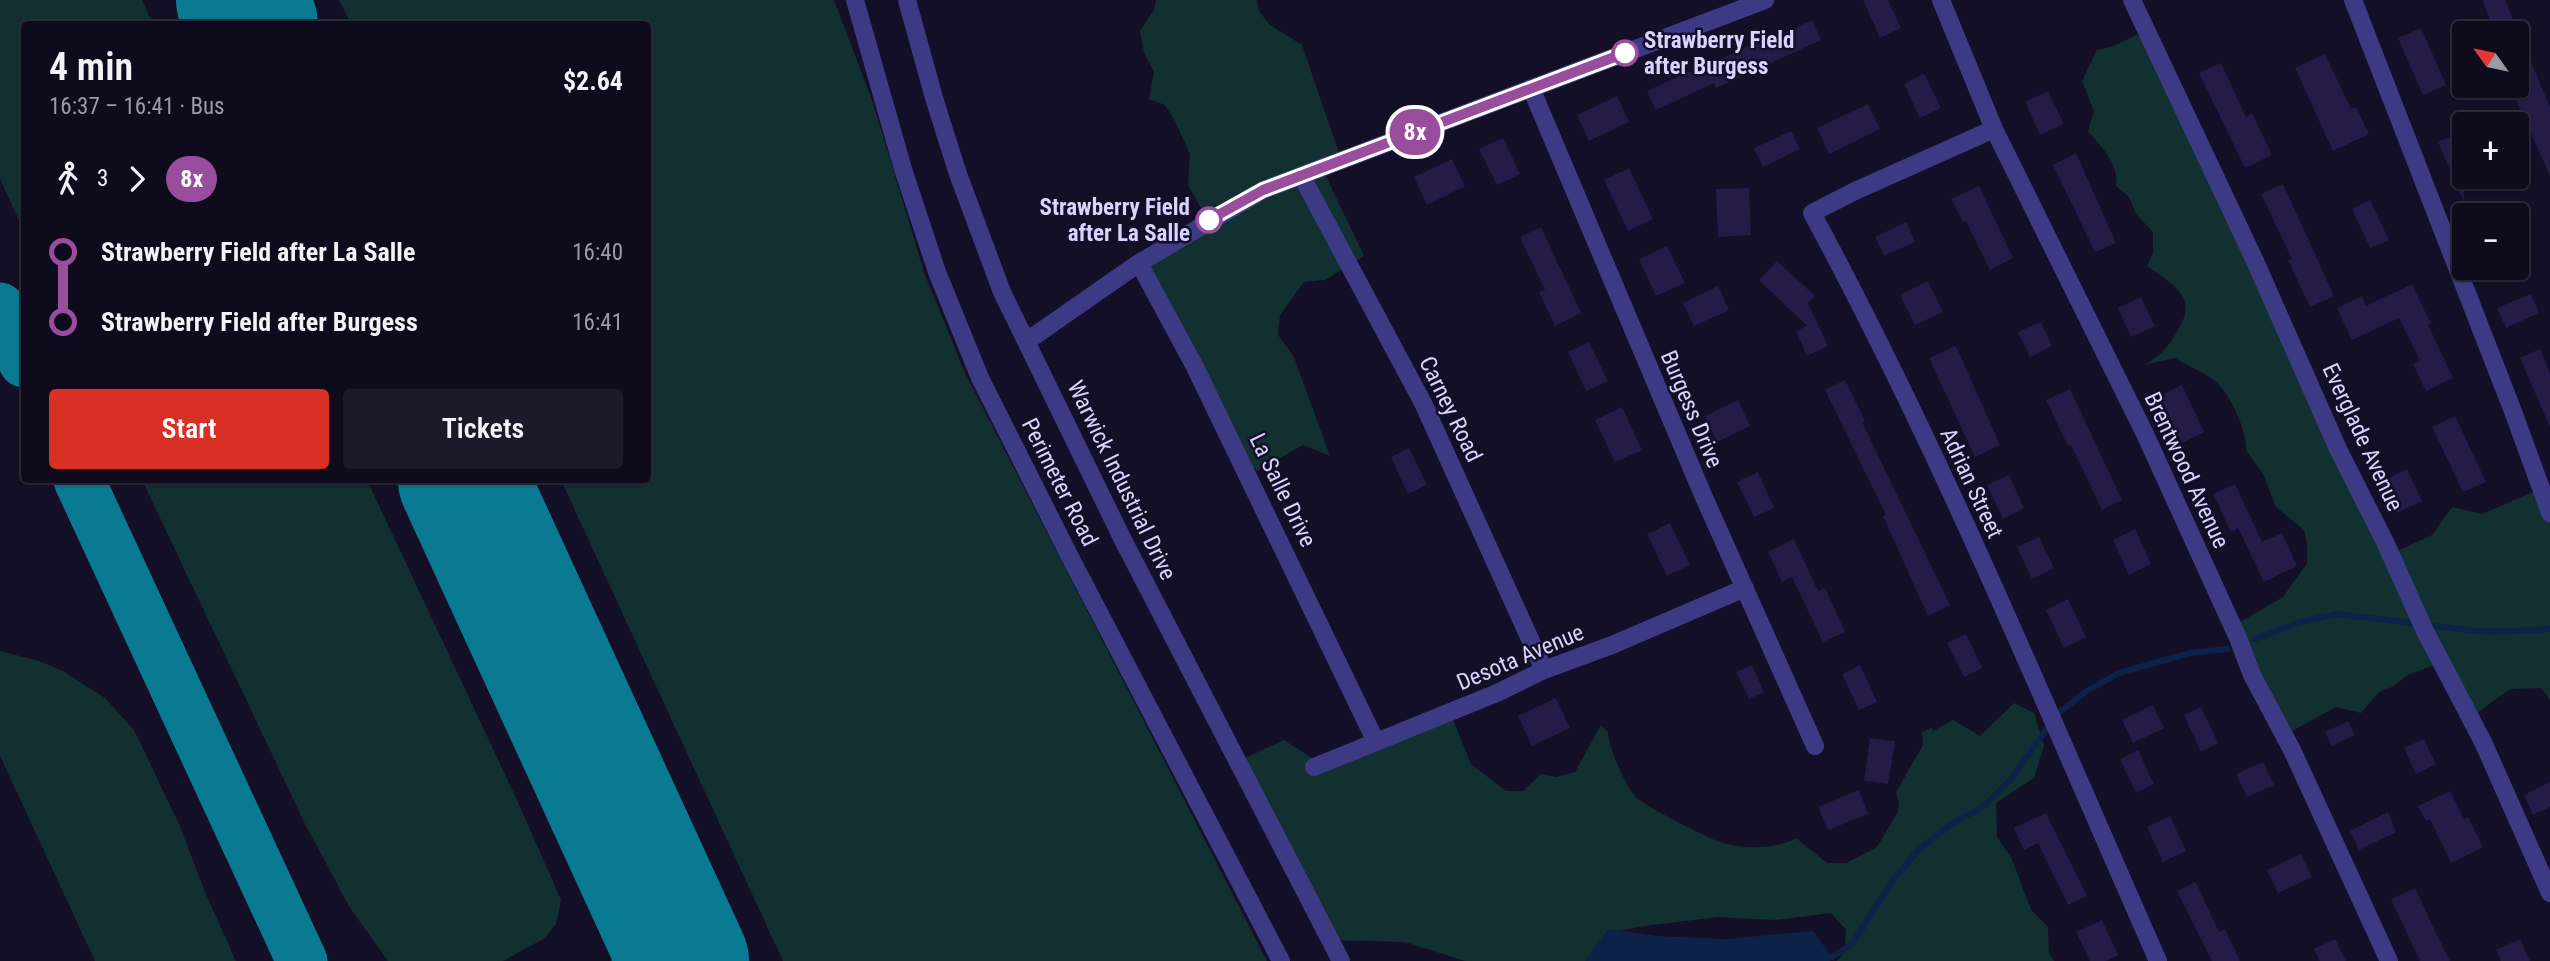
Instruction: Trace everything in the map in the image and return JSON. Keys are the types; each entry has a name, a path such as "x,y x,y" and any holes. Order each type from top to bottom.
{"street":[{"name":"Perimeter Road","path":"855,0 907,182 937,272 980,378 1069,555 1281,961"},
{"name":"Warwick Industrial Drive","path":"908,0 958,174 1002,292 1123,540 1341,961"},
{"path":"1027,341 1139,263 1263,190 1765,0"},
{"name":"Brentwood Avenue","path":"1941,0 1994,129 2145,434 2238,638 2252,675 2292,750 2389,961"},
{"name":"Everglade Avenue","path":"2132,0 2255,261 2338,449 2385,542 2425,631 2483,742 2550,893"},
{"path":"2353,0 2550,513"},
{"name":"Burgess Drive","path":"1531,88 1623,310 1815,746"},
{"name":"Adrian Street","path":"1994,129 1812,213 1856,293 1956,506 2054,718 2158,961"},
{"name":"Carney Road","path":"1301,175 1423,403 1544,670"},
{"name":"La Salle Drive","path":"1139,263 1195,367 1376,742"},
{"name":"Desota Avenue","path":"1314,767 1497,694 1544,670 1612,645 1745,588"}],"green space":[{"path":"0,0 142,0 152,21 21,21 21,224 0,179"},
{"path":"339,0 834,0 872,100 925,275 965,373 1267,961 783,961 562,483 651,483 651,21 350,21"},
{"path":"1156,0 1257,0 1259,11 1269,24 1302,45 1339,153 1323,170 1364,256 1325,280 1304,282 1280,315 1278,335 1294,357 1330,456 1303,445 1257,471 1251,465 1197,352 1148,261 1209,223 1188,185 1190,154 1175,121 1165,105 1149,99 1154,72 1144,53 1140,31 1154,10"},
{"path":"2145,31 2397,551 2432,535 2452,507 2482,514 2538,490 2550,515 2550,700 2541,688 2510,689 2470,718 2440,663 2408,675 2392,687 2379,692 2361,713 2336,707 2288,733 2235,625 2283,597 2307,563 2304,530 2276,507 2263,474 2246,450 2244,433 2236,412 2220,386 2175,358 2144,365 2164,351 2184,318 2186,308 2180,292 2147,266 2153,253 2153,232 2136,214 2129,197 2116,186 2112,163 2088,131 2094,111 2082,81 2097,50 2111,47"},
{"path":"143,483 368,483 561,900 556,924 545,938 503,961 388,961 350,908 305,824"},
{"path":"0,651 39,661 63,671 105,698 134,730 179,824 205,892 236,961 95,961 0,756"},
{"path":"2014,703 2034,713 2044,746 2034,778 1996,803 1997,837 2012,859 2031,910 2048,927 2049,954 2054,961 1837,961 1845,951 1846,930 1831,913 1775,920 1718,917 1637,927 1607,934 1587,961 1465,961 1405,942 1331,940 1239,761 1284,740 1323,765 1451,715 1471,764 1506,791 1523,791 1541,774 1556,777 1575,772 1601,725 1608,732 1614,756 1635,796 1663,814 1726,844 1762,847 1796,838 1827,863 1846,863 1877,847 1898,812 1896,792 1923,745 1922,732 1932,728 1933,731 1953,720 1980,736"}],"water":[{"path":"1608,929 1658,936 1726,939 1813,931 1832,957 1830,961 1585,961"}],"building":[{"path":"1863,0 1888,0 1901,28 1880,38"},
{"path":"2482,0 2505,0 2514,21 2491,21"},
{"path":"1812,20 1821,40 1716,88 1714,83 1656,110 1647,91"},
{"path":"2421,28 2446,85 2423,95 2398,38"},
{"path":"2325,54 2351,109 2356,107 2369,134 2333,151 2295,68"},
{"path":"2529,57 2550,107 2550,176 2529,128 2529,112 2522,112 2516,99 2529,98"},
{"path":"2221,63 2246,117 2252,113 2272,155 2245,168 2199,73"},
{"path":"1924,74 1941,108 1920,118 1904,84"},
{"path":"2048,91 2064,124 2040,135 2025,102"},
{"path":"1617,96 1629,122 1589,141 1577,115"},
{"path":"1868,104 1880,129 1829,154 1817,128"},
{"path":"1791,131 1800,149 1763,167 1754,148"},
{"path":"2452,136 2452,174 2438,142"},
{"path":"1503,138 1520,174 1497,185 1479,149"},
{"path":"2076,153 2116,243 2095,252 2053,165"},
{"path":"1452,159 1465,186 1427,205 1414,177"},
{"path":"1629,168 1653,219 1628,231 1604,180"},
{"path":"2283,184 2334,296 2310,307 2288,260 2292,259 2261,194"},
{"path":"1979,186 2013,258 1990,270 1966,221 1963,222 1951,199"},
{"path":"1749,188 1751,235 1718,237 1716,189"},
{"path":"2458,189 2464,189 2464,202"},
{"path":"2370,200 2389,240 2370,248 2352,209"},
{"path":"1906,222 1915,242 1884,256 1875,237"},
{"path":"1541,227 1581,313 1555,326 1539,292 1545,290 1520,237"},
{"path":"1667,246 1685,283 1656,296 1639,259"},
{"path":"1777,261 1815,296 1808,303 1828,346 1807,356 1796,331 1807,326 1759,280"},
{"path":"1928,281 1943,312 1915,325 1900,295"},
{"path":"2412,284 2453,378 2426,391 2413,364 2420,361 2399,318 2352,340 2337,308 2362,296 2366,306"},
{"path":"1718,286 1729,310 1694,326 1683,303"},
{"path":"2531,294 2539,313 2506,328 2497,308"},
{"path":"2141,297 2155,326 2131,337 2118,308"},
{"path":"2041,322 2052,346 2030,357 2018,332"},
{"path":"1589,342 1608,381 1586,391 1568,352"},
{"path":"1956,346 2000,445 1975,457 1929,358"},
{"path":"2540,349 2550,373 2550,427 2520,358"},
{"path":"1845,380 1865,421 1862,422 1950,605 1928,616 1883,516 1886,515 1825,390"},
{"path":"2182,385 2204,432 2182,443 2160,396"},
{"path":"2070,389 2122,500 2102,510 2046,400"},
{"path":"1738,400 1750,426 1717,442 1705,416"},
{"path":"1622,407 1642,450 1615,462 1595,420"},
{"path":"2455,416 2486,482 2463,492 2432,427"},
{"path":"1409,448 1427,485 1408,494 1391,457"},
{"path":"2407,469 2422,501 2397,513 2382,481"},
{"path":"1758,472 1774,508 1754,517 1737,482"},
{"path":"2009,475 2024,508 2003,519 1987,485"},
{"path":"2235,484 2262,542 2282,533 2297,566 2264,582 2238,528 2231,532 2213,494"},
{"path":"1670,523 1690,565 1667,576 1647,534"},
{"path":"2135,529 2151,564 2129,575 2113,540"},
{"path":"2039,537 2054,568 2032,579 2017,547"},
{"path":"1794,539 1818,591 1825,588 1845,632 1823,642 1792,577 1782,582 1768,552"},
{"path":"2068,599 2086,637 2064,648 2046,610"},
{"path":"1966,634 1982,668 1964,677 1947,643"},
{"path":"1752,665 1764,692 1749,699 1736,672"},
{"path":"1860,665 1877,702 1859,710 1842,674"},
{"path":"1556,698 1570,728 1532,746 1518,716"},
{"path":"2153,705 2164,728 2133,743 2122,720"},
{"path":"2201,707 2218,743 2201,752 2184,715"},
{"path":"2348,721 2355,735 2332,746 2325,732"},
{"path":"1870,738 1895,741 1888,784 1864,781"},
{"path":"2424,739 2436,764 2416,774 2404,748"},
{"path":"2138,750 2154,784 2136,793 2120,759"},
{"path":"2263,762 2274,785 2247,797 2236,774"},
{"path":"2550,782 2550,807 2533,815 2524,795"},
{"path":"1859,790 1868,814 1828,830 1818,807"},
{"path":"2450,791 2464,819 2468,817 2483,847 2451,863 2430,819 2426,821 2418,806"},
{"path":"2388,812 2396,832 2359,850 2350,831"},
{"path":"2046,813 2087,896 2068,905 2038,843 2024,850 2014,828"},
{"path":"2170,816 2186,851 2163,862 2147,827"},
{"path":"2301,854 2312,877 2278,893 2267,870"},
{"path":"2196,882 2219,932 2225,929 2240,961 2212,961 2177,891"},
{"path":"2415,888 2450,961 2420,961 2391,899"},
{"path":"2102,920 2118,955 2106,961 2090,961 2076,932"},
{"path":"2335,939 2346,961 2320,961 2314,949"},
{"path":"2520,939 2530,961 2501,961 2496,950"}],"waterway":[{"path":"2255,639 2298,623 2336,614 2487,632 2550,629"},
{"path":"1832,957 1852,944 1894,879 1920,848 1952,824 1984,806 2012,778 2057,714 2087,691 2119,673 2190,653 2227,649"}],"taxiway":[{"path":"0,308 21,355"},
{"path":"80,483 302,961"},
{"path":"637,961 648,942 651,908 642,870"}],"runway":[{"path":"241,0 252,21"},
{"path":"464,483 684,961"}],"bus line":[{"name":"8x","path":"1209,220 1263,190 1625,53"}],"place":[{"name":"Strawberry Field after Burgess","path":"1625,53"},
{"name":"Strawberry Field after La Salle","path":"1209,220"}]}
